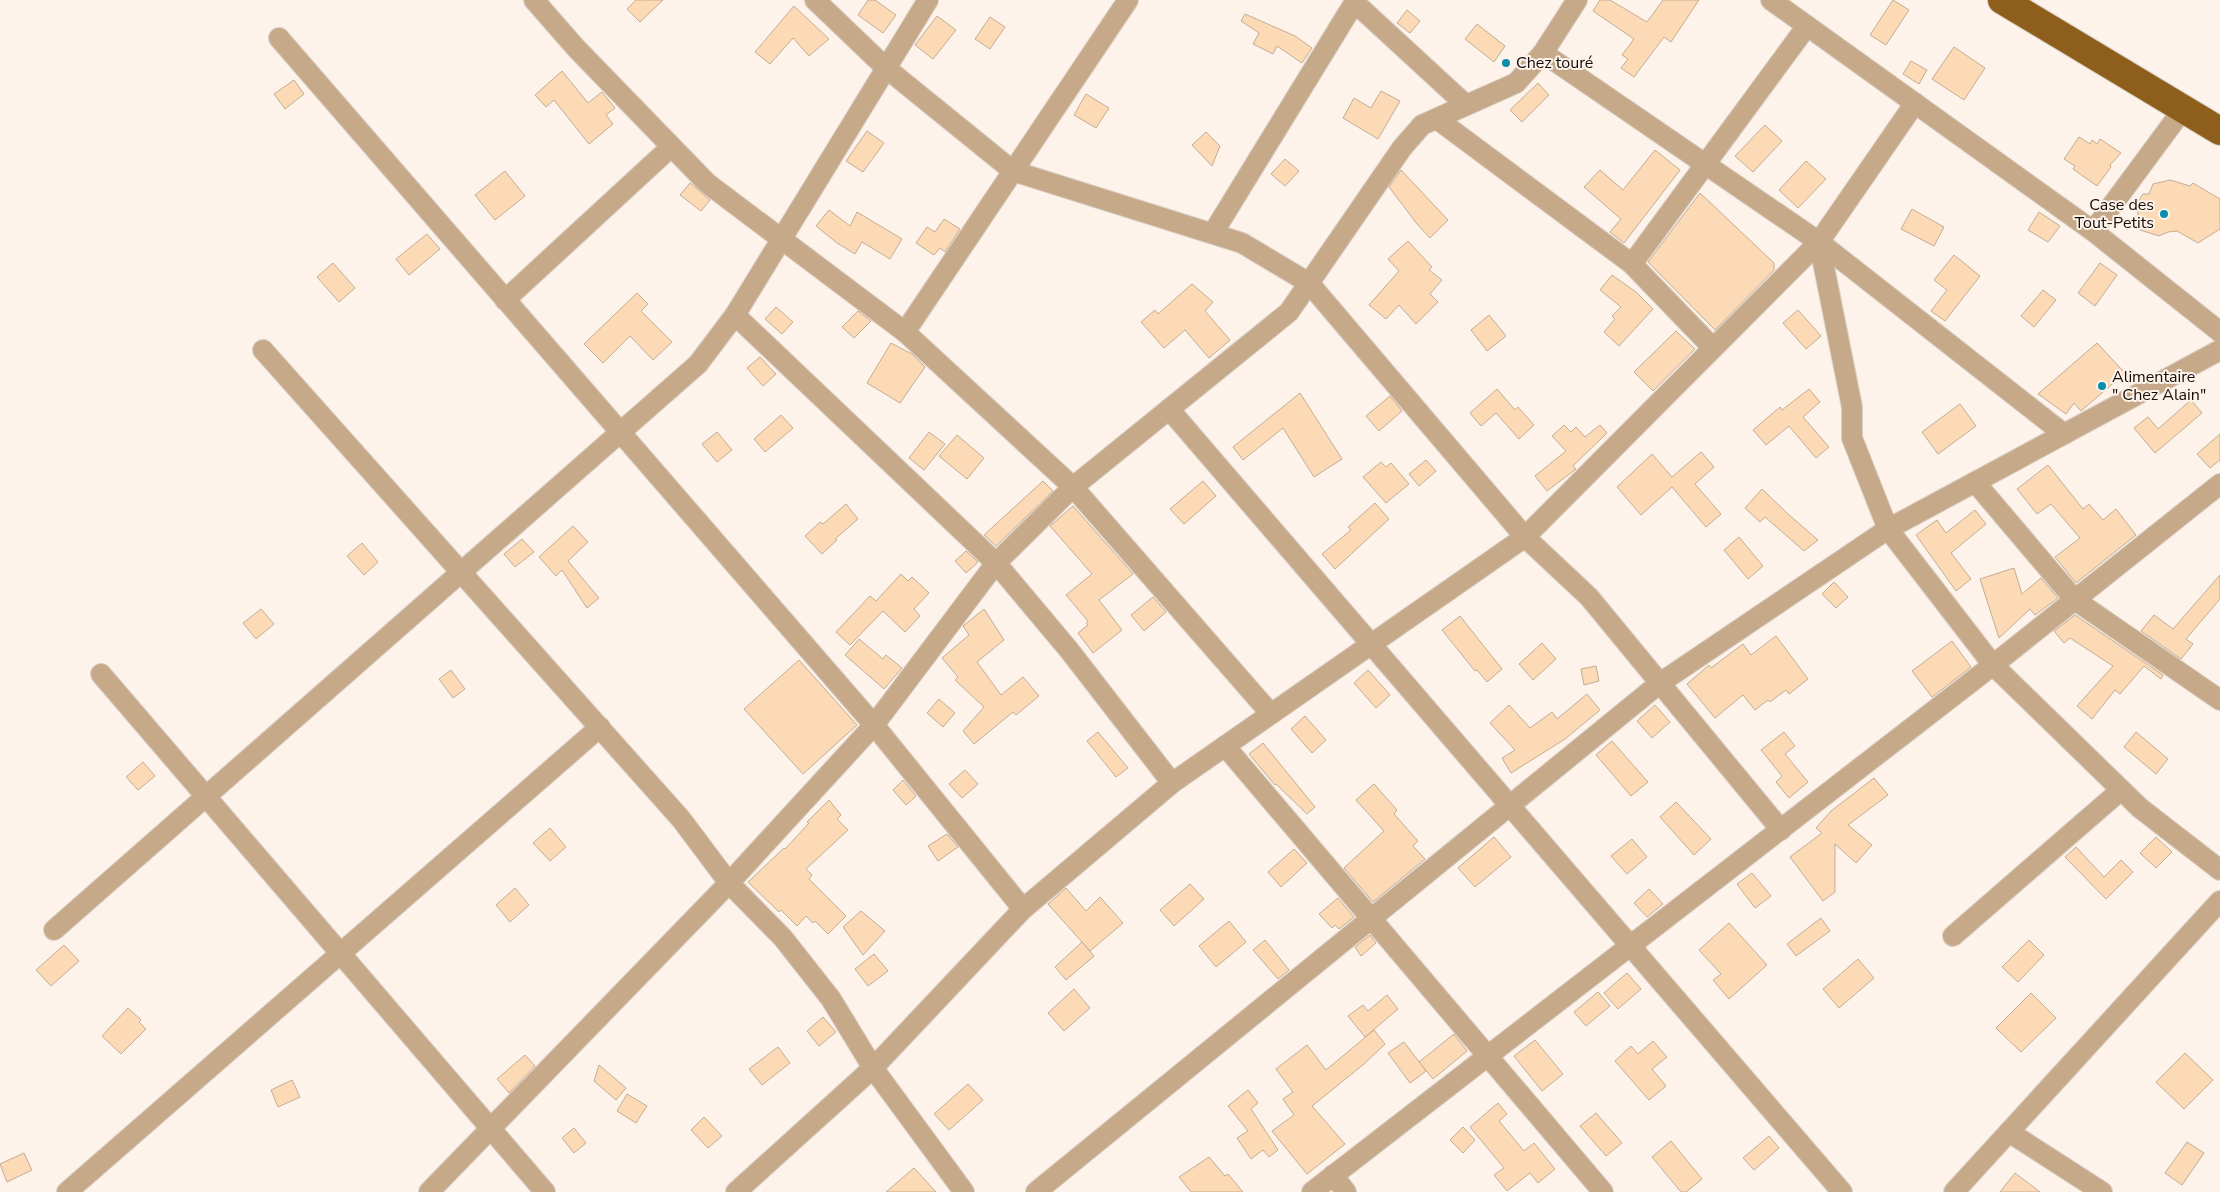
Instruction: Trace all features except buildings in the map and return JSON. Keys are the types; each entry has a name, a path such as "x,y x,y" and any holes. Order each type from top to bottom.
{"highway":[{"path":"2002,0 2220,131"}],"street":[{"path":"534,0 576,48 707,183 780,240 906,332 1073,487 1271,714"},
{"path":"815,0 886,68 1013,171 1242,242 1309,283 1525,537 1589,598 1781,830"},
{"path":"54,930 698,364 735,315 928,0"},
{"path":"906,332 1128,0"},
{"path":"429,1192 729,883 874,726 996,564 1073,487 1289,312 1402,148 1422,125 1516,83 1543,53 1578,0"},
{"path":"1772,0 2093,231 2220,332"},
{"path":"1212,233 1355,1 1466,105"},
{"path":"1632,264 1807,26"},
{"path":"278,38 874,726 1023,909"},
{"path":"1543,53 1818,242 2064,434"},
{"path":"736,1192 872,1068 1023,909 1172,783 1525,537 1818,242 1915,103"},
{"path":"2093,231 2184,108"},
{"path":"1436,119 1632,264 1713,348"},
{"path":"505,300 671,147"},
{"path":"1818,242 1852,407 1852,438 1888,528 1993,665 2140,808 2220,870"},
{"path":"735,315 996,564 1069,650 1172,783"},
{"path":"263,350 681,819 729,883 783,938 831,999 872,1068 964,1192"},
{"path":"1036,1192 1660,683 1888,528 2220,350"},
{"path":"1169,409 1842,1192"},
{"path":"1975,482 2075,600 2220,700"},
{"path":"1312,1192 1993,665 2220,484"},
{"path":"101,674 545,1192"},
{"path":"67,1192 600,727"},
{"path":"1225,746 1603,1192"},
{"path":"1953,936 2121,790"},
{"path":"1954,1192 2220,902"},
{"path":"2009,1132 2102,1192"},
{"path":"1333,1175 1346,1192"}],"place":[{"name":"Chez touré","path":"1506,63"},
{"name":"Case des Tout-Petits","path":"2164,214"},
{"name":"Alimentaire \" Chez Alain\"","path":"2102,386"}]}
